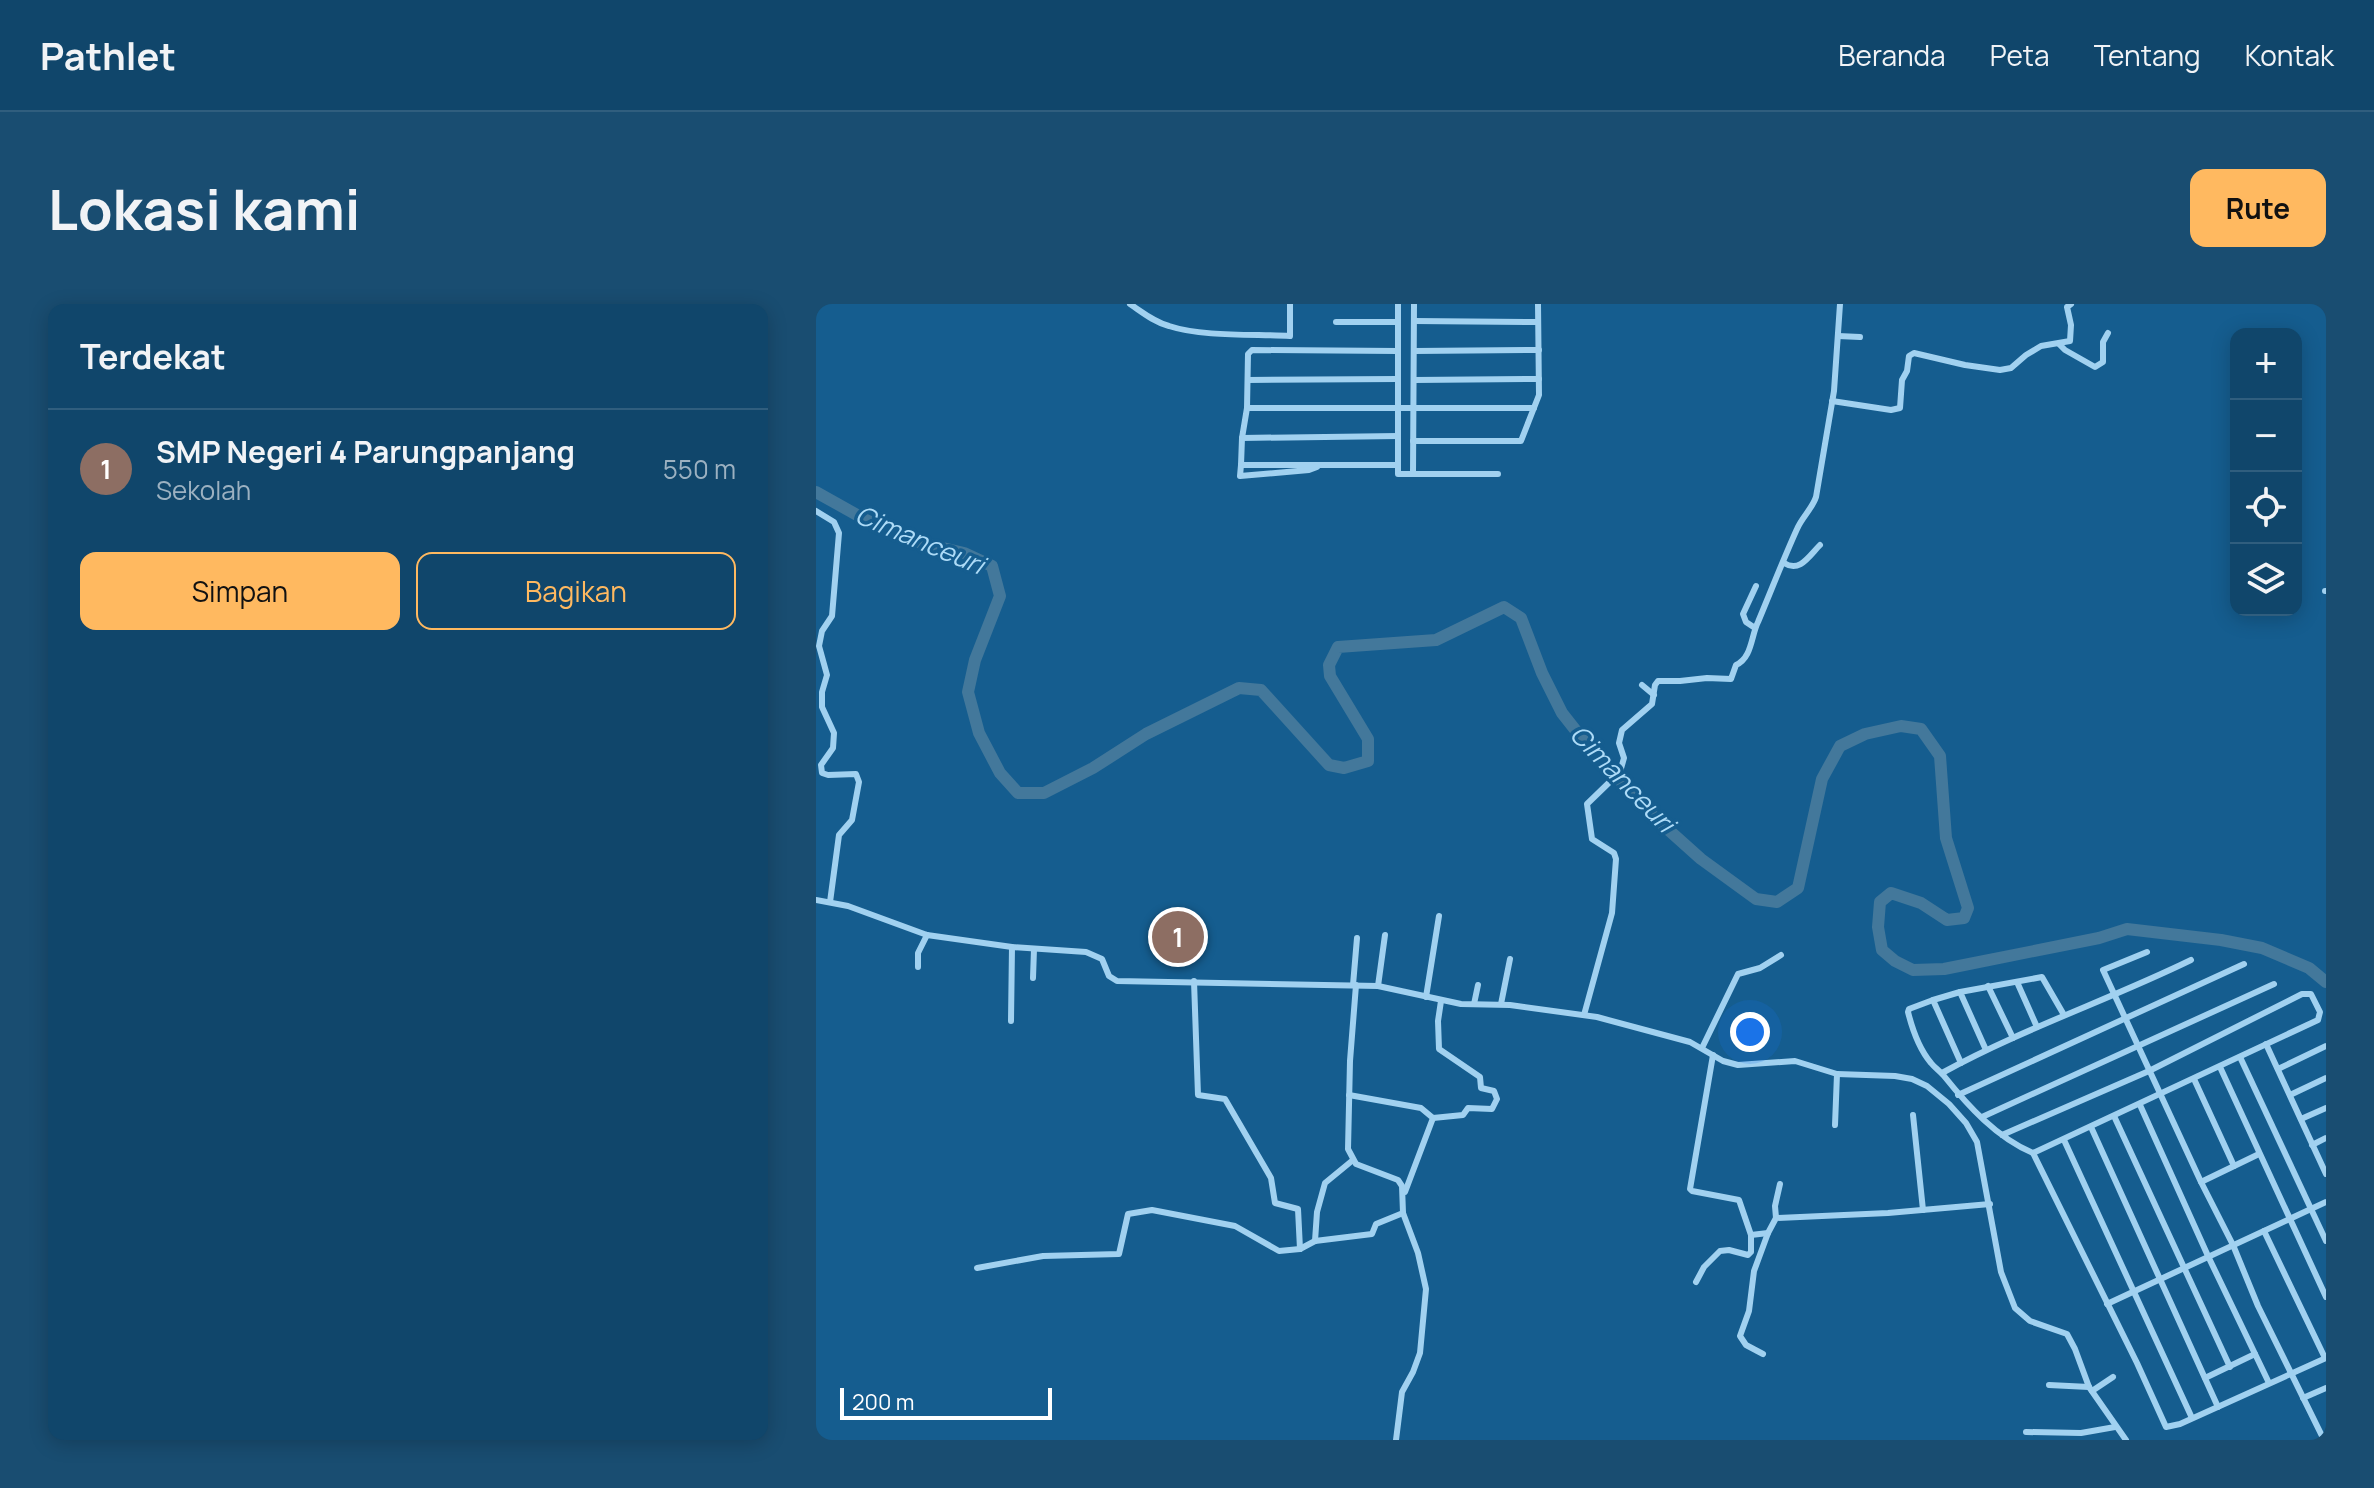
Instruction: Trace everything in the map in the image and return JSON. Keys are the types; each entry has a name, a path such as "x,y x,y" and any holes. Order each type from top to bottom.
{"street":[{"path":"1130,304 1173,328 1290,336 1290,304"},
{"path":"1398,304 1398,474 1498,474"},
{"path":"1413,474 1414,304"},
{"path":"1413,441 1521,441 1539,395 1538,304"},
{"path":"1584,1015 1612,913 1616,859 1614,853 1592,839 1587,804 1620,772 1624,758 1619,743 1622,730 1652,704 1656,684 1661,680 1732,679 1736,665 1748,655 1755,628 1797,529 1816,497 1832,401 1840,304"},
{"path":"1832,401 1891,410 1900,408 1902,380 1909,356 1914,353 1965,365 2000,370 2011,368 2041,346 2070,341 2071,325 2067,307 2071,304"},
{"path":"1414,321 1538,322"},
{"path":"1336,322 1398,322"},
{"path":"2059,344 2095,367 2103,362 2103,342 2108,333"},
{"path":"1838,336 1860,337"},
{"path":"1398,351 1252,350 1248,354 1247,408 1241,465 1398,465"},
{"path":"1414,351 1539,350"},
{"path":"1248,380 1398,379"},
{"path":"1414,380 1539,379"},
{"path":"1247,408 1534,408"},
{"path":"1242,438 1398,436"},
{"path":"816,511 834,522 839,533 832,616 822,631 819,646 827,675 822,707 834,733 833,748 821,765 822,773 856,774 859,782 852,820 839,835 830,902"},
{"path":"1784,563 1792,568 1797,567 1820,545"},
{"path":"1755,628 1746,622 1743,614 1756,586"},
{"path":"1642,685 1654,695"},
{"path":"816,900 848,906 927,935 1012,947 1086,952 1102,959 1109,976 1117,981 1378,986 1441,1001 1501,1004 1584,1015 1673,1037 1732,1063 1746,1065 1795,1061 1837,1074 1912,1079 1927,1086 1949,1104 1966,1123 1977,1142 2001,1272 2015,1308 2030,1321 2067,1334 2091,1389 2123,1439"},
{"path":"1426,997 1439,916"},
{"path":"918,967 918,953 927,935"},
{"path":"1378,986 1385,935"},
{"path":"1357,938 1348,1149 1356,1164 1398,1180 1402,1186 1403,1213 1418,1253 1426,1289 1420,1353 1402,1392 1396,1440"},
{"path":"1011,1021 1012,947"},
{"path":"1033,978 1034,949"},
{"path":"2147,952 2104,969 2113,994 2324,1440"},
{"path":"1702,1048 1738,974 1760,968 1781,955"},
{"path":"1501,1004 1510,959"},
{"path":"1942,1073 1986,1050 2191,960"},
{"path":"1958,1095 2244,964"},
{"path":"2064,1015 2044,978 1960,992 1909,1009 1908,1014 1929,1062 1942,1073 1958,1095 2002,1135 2033,1153 2166,1427 2173,1427 2326,1358 2264,1231"},
{"path":"1194,981 1198,1095 1225,1099 1271,1178 1275,1203 1298,1209 1300,1249"},
{"path":"2017,982 2037,1027"},
{"path":"1982,1117 2274,984"},
{"path":"1474,1004 1478,985"},
{"path":"1988,986 2013,1038"},
{"path":"1960,992 1986,1050"},
{"path":"2002,1135 2149,1071 2302,994 2311,994 2320,1012 2319,1018 2033,1153"},
{"path":"1933,1000 1961,1063"},
{"path":"1349,1095 1421,1108 1433,1118 1463,1115 1468,1108 1492,1109 1497,1099 1494,1091 1481,1088 1480,1077 1439,1049 1441,1001"},
{"path":"2266,1044 2325,1170"},
{"path":"2278,1069 2326,1046"},
{"path":"1696,1282 1704,1267 1720,1251 1749,1255 1751,1251 1751,1235 1739,1200 1690,1189 1713,1055"},
{"path":"2240,1057 2326,1241"},
{"path":"2220,1067 2326,1297"},
{"path":"1835,1125 1837,1074"},
{"path":"2290,1095 2326,1078"},
{"path":"2194,1079 2234,1166"},
{"path":"2140,1105 2269,1383"},
{"path":"2301,1119 2326,1108"},
{"path":"1913,1115 1923,1210"},
{"path":"2114,1116 2230,1367"},
{"path":"1402,1199 1433,1118"},
{"path":"2091,1127 2218,1407"},
{"path":"2312,1145 2326,1138"},
{"path":"2064,1140 2192,1418"},
{"path":"2201,1182 2259,1154"},
{"path":"1315,1241 1317,1212 1325,1183 1353,1160"},
{"path":"1763,1354 1746,1345 1740,1336 1751,1303 1754,1271 1776,1218 1780,1184"},
{"path":"2107,1304 2326,1202"},
{"path":"1776,1218 1990,1204"},
{"path":"977,1268 1043,1256 1119,1254 1128,1214 1152,1210 1235,1226 1279,1251 1300,1249 1315,1241 1372,1234 1376,1224 1403,1213"},
{"path":"1751,1235 1768,1233"},
{"path":"2205,1378 2255,1354"},
{"path":"2049,1385 2091,1389 2113,1377"},
{"path":"2303,1398 2326,1388"},
{"path":"2317,1426 2326,1422"},
{"path":"2026,1432 2081,1433 2115,1427"}],"waterway":[{"name":"Cimanceuri","path":"816,492 866,520 913,541 964,553 992,566 1000,596 975,660 968,692 979,733 1000,773 1018,793 1044,793 1093,768 1146,734 1239,688 1261,690 1329,765 1344,768 1368,761 1368,739 1330,676 1329,665 1338,647 1436,640 1504,607 1521,618 1542,673 1562,713 1588,746 1653,816 1701,859 1756,899 1777,902 1798,888 1822,779 1840,746 1865,734 1901,726 1921,729 1940,756 1946,838 1968,908 1964,918 1947,920 1921,903 1891,893 1880,902 1878,927 1882,950 1895,961 1913,970 1944,969 2099,938 2127,929 2262,948 2309,968 2326,982"}],"place":[{"name":"SMP Negeri 4 Parungpanjang","path":"1178,937"}]}
